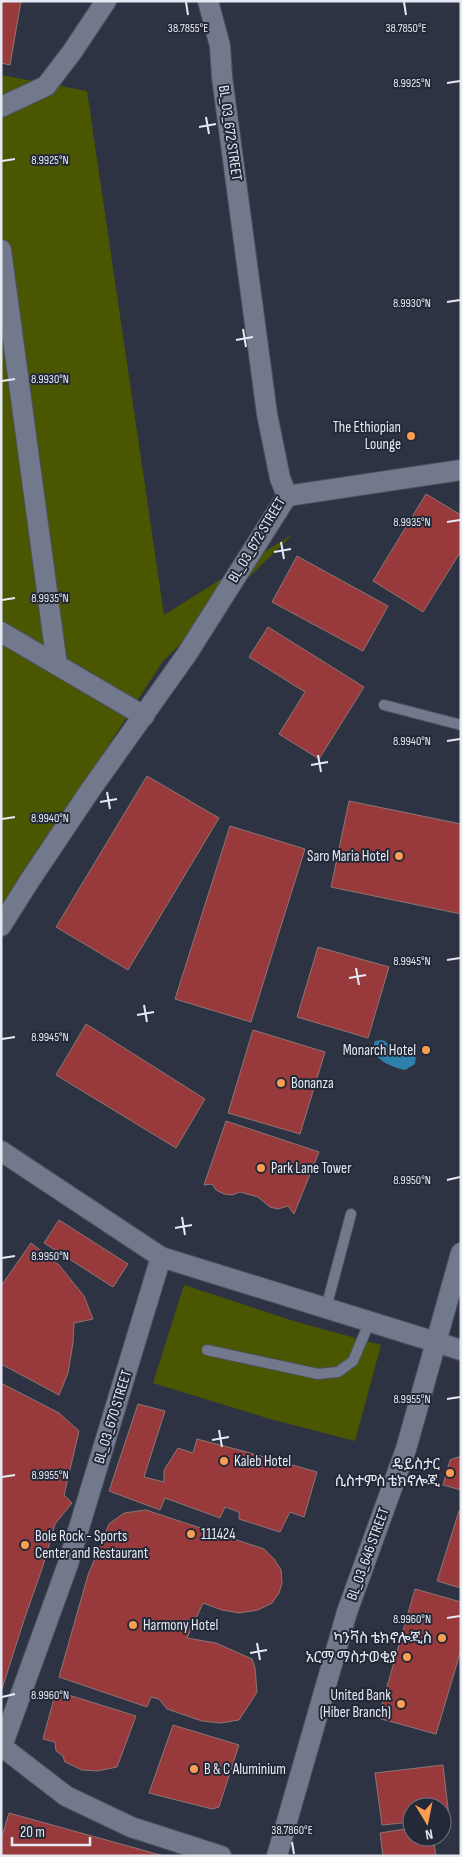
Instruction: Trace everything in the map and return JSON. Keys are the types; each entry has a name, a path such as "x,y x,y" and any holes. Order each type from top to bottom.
{"street":[{"path":"1,107 46,86 72,52 106,1"},
{"name":"BL_03_672 STREET","path":"1,926 88,792 187,654 287,496 280,478 267,414 222,77 220,46 208,1"},
{"path":"1,250 57,665"},
{"path":"287,496 461,470"},
{"path":"1,632 144,716"},
{"path":"1,1151 161,1257 461,1350"},
{"name":"BL_03_646 STREET","path":"277,1856 347,1612 406,1449 461,1253"},
{"name":"BL_03_670 STREET","path":"161,1257 68,1564 1,1746 66,1796 131,1827 221,1856"}],"lane":[{"path":"384,705 461,725"},
{"path":"326,1308 351,1214"},
{"path":"207,1350 318,1374 338,1372 353,1361 370,1321"}],"green space":[{"path":"1,75 87,91 164,615 293,534 163,661 1,912"},
{"path":"184,1285 297,1322 381,1345 355,1441 270,1419 153,1383"}],"water":[{"path":"375,1041 385,1041 396,1053 407,1050 413,1051 416,1057 415,1064 405,1070 382,1061 375,1053 374,1047"}],"building":[{"path":"1,1 21,1 10,65 1,63"},
{"path":"426,494 461,515 461,551 423,612 373,581"},
{"path":"297,556 388,606 363,651 272,602"},
{"path":"268,627 364,687 319,759 279,734 305,692 249,657"},
{"path":"147,776 219,818 128,970 56,927"},
{"name":"Saro Maria Hotel","path":"349,801 461,824 461,914 331,887"},
{"path":"230,826 305,849 251,1022 175,999"},
{"path":"318,947 389,967 368,1038 297,1017"},
{"path":"86,1024 205,1099 176,1148 56,1075"},
{"path":"253,1030 325,1052 300,1134 228,1113"},
{"name":"Park Lane Tower","path":"226,1121 319,1152 294,1214 288,1206 278,1209 270,1207 258,1197 240,1192 232,1195 224,1194 216,1190 212,1184 204,1185"},
{"path":"59,1220 128,1264 113,1287 44,1243"},
{"path":"31,1243 59,1265 84,1296 93,1319 74,1323 68,1373 59,1395 1,1364 1,1286"},
{"name":"Bole Rock - Sports Center and Restaurant","path":"1,1383 59,1413 79,1431 64,1495 72,1503 55,1524 1,1692"},
{"name":"Kaleb Hotel","path":"138,1404 165,1411 144,1477 164,1482 164,1470 178,1448 193,1453 197,1439 317,1472 304,1517 290,1512 280,1532 239,1519 239,1512 225,1507 220,1518 165,1498 160,1510 109,1491"},
{"path":"461,1456 461,1490 443,1485 450,1460"},
{"name":"Harmony Hotel","path":"146,1510 264,1549 281,1570 282,1583 279,1593 272,1603 258,1610 239,1613 222,1610 203,1603 187,1638 216,1643 252,1659 255,1668 257,1692 239,1720 221,1723 202,1721 167,1709 159,1699 151,1697 147,1707 59,1677 88,1575 109,1524 124,1513"},
{"path":"459,1511 461,1512 461,1588 437,1581"},
{"path":"415,1589 461,1602 461,1650 436,1734 378,1718"},
{"path":"56,1691 136,1716 117,1767 97,1771 82,1770 65,1762 63,1756 56,1751 55,1742 43,1739"},
{"name":"B & C Aluminium","path":"173,1725 239,1745 219,1807 212,1809 149,1793"},
{"path":"443,1765 447,1797 402,1797 402,1823 382,1825 375,1773"},
{"path":"9,1813 164,1856 1,1856 1,1839"},
{"path":"402,1830 402,1847 435,1847 436,1856 383,1856 380,1833"}],"place":[{"name":"The Ethiopian Lounge","path":"411,436"},
{"name":"Saro Maria Hotel","path":"399,856"},
{"name":"Monarch Hotel","path":"426,1050"},
{"name":"Bonanza","path":"281,1083"},
{"name":"Park Lane Tower","path":"261,1168"},
{"name":"Kaleb Hotel","path":"224,1461"},
{"name":"ዴይስታር ሲስተምስ ቴክኖሎጂ","path":"450,1473"},
{"name":"111424","path":"191,1534"},
{"name":"Bole Rock - Sports Center and Restaurant","path":"25,1545"},
{"name":"Harmony Hotel","path":"133,1625"},
{"name":"ካንቫስ ቴክኖሎጂስ","path":"442,1638"},
{"name":"አርማ ማስታወቂያ","path":"407,1657"},
{"name":"United Bank (Hiber Branch)","path":"401,1704"},
{"name":"B & C Aluminium","path":"194,1769"}]}
